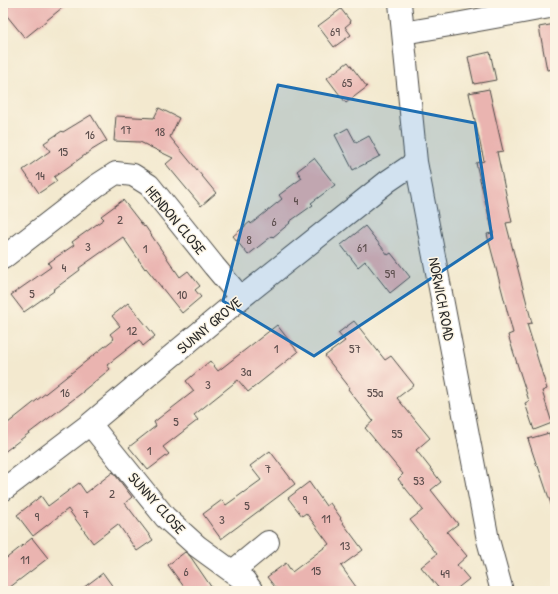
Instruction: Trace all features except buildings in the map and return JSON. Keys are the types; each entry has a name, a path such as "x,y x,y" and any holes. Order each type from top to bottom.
{"street":[{"name":"NORWICH ROAD","path":"400,3 416,162 488,540 502,591"},
{"path":"403,33 555,6"},
{"name":"SUNNY GROVE","path":"3,490 90,424 241,298 388,181 416,162"},
{"name":"HENDON CLOSE","path":"3,258 90,191 116,173 133,174 149,185 241,298"},
{"name":"SUNNY CLOSE","path":"90,424 166,517 197,546 245,581 252,591"},
{"path":"233,571 268,542"}],"highlighted area":[{"path":"278,85 475,123 492,238 314,356 223,301"}]}
